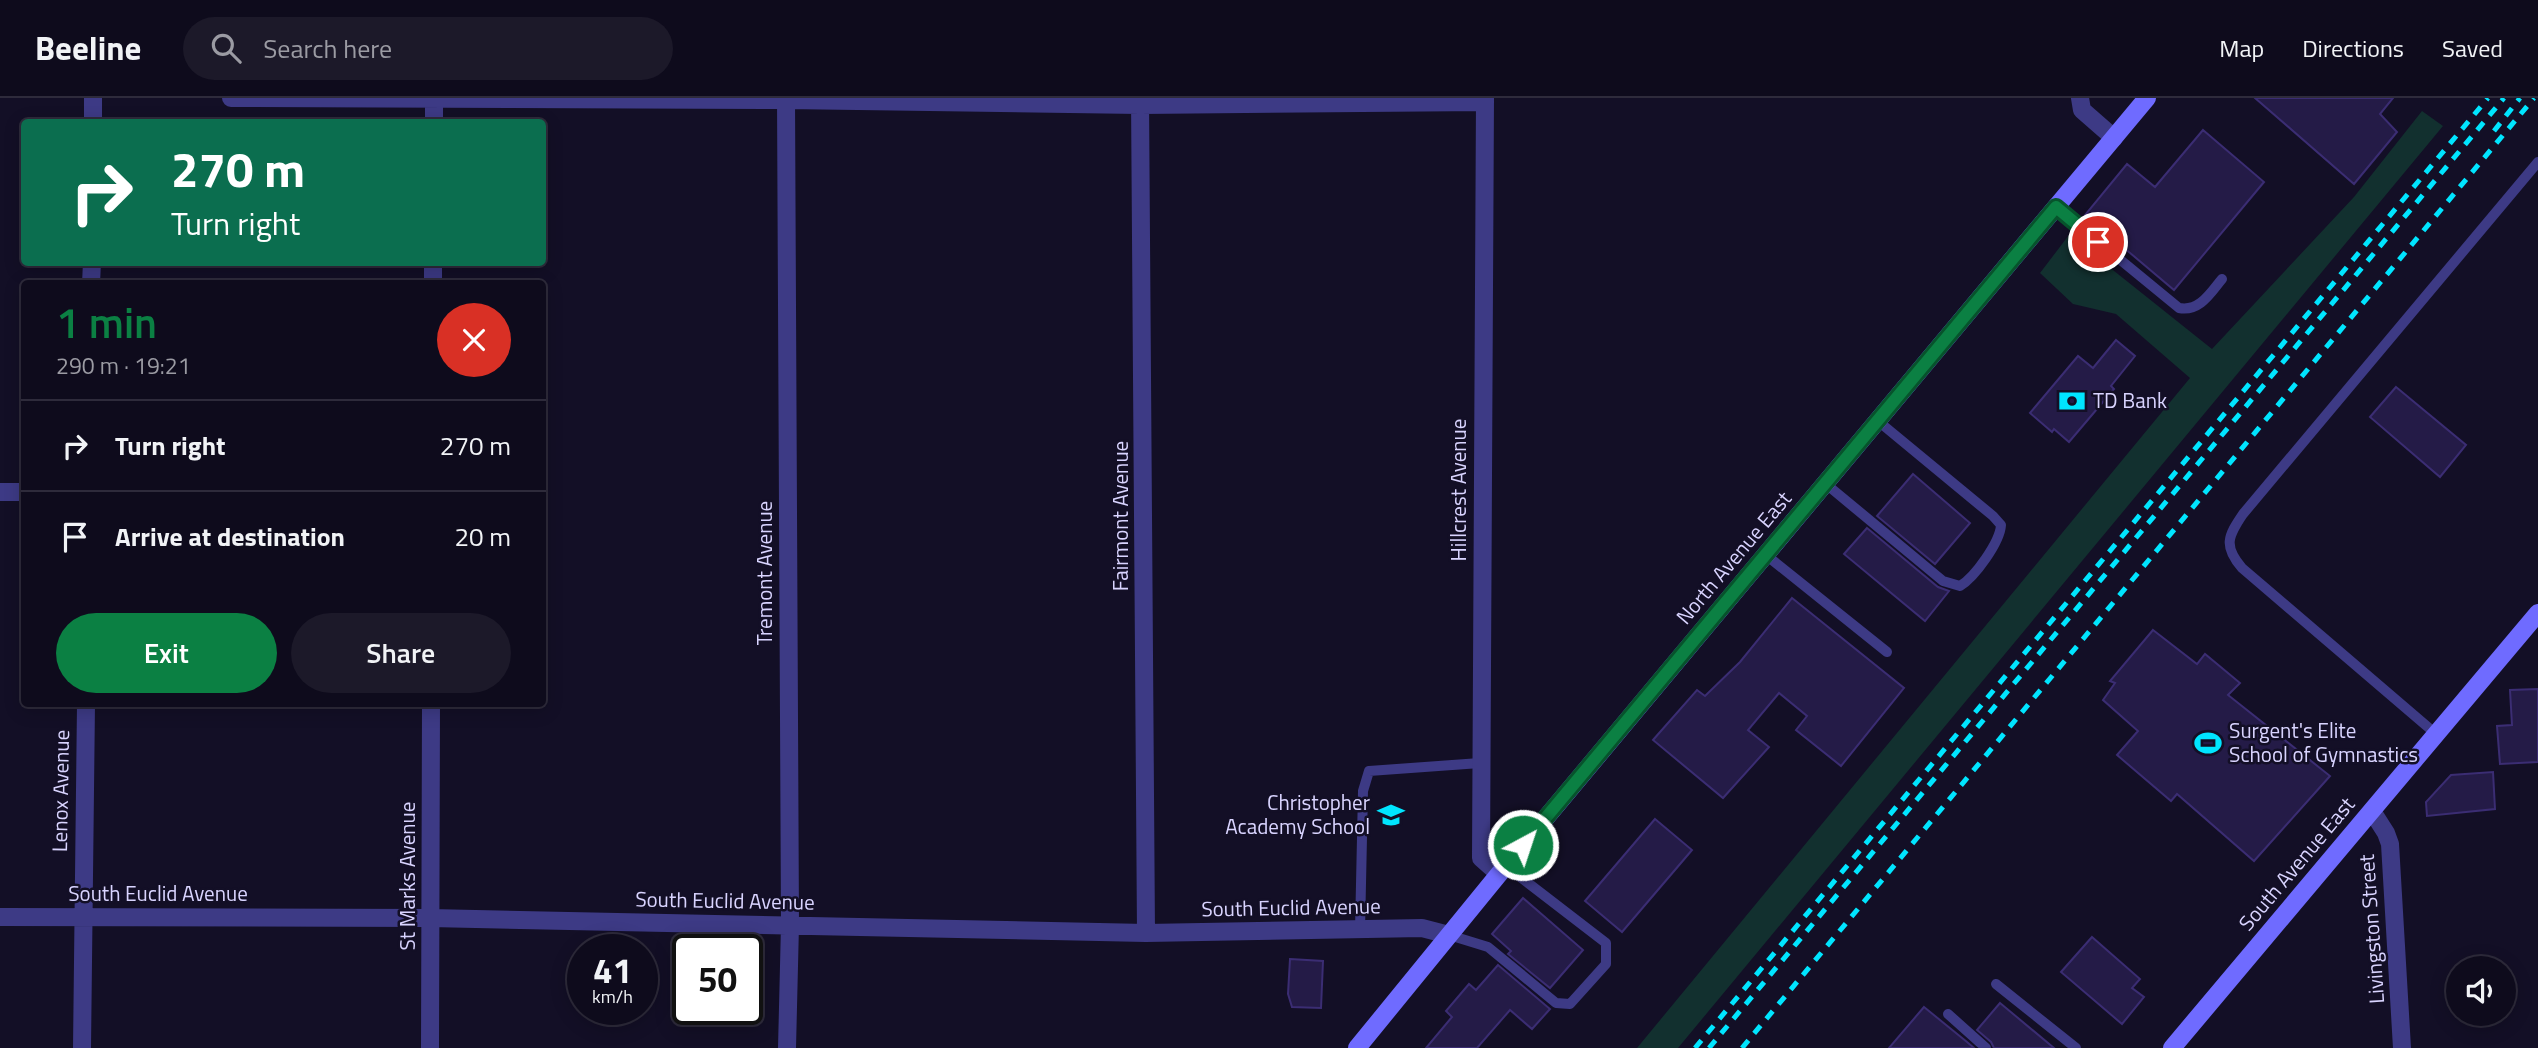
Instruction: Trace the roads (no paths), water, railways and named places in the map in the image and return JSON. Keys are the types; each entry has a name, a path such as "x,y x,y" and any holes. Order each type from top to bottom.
{"main road":[{"name":"North Avenue East","path":"1357,1048 2147,98"},
{"name":"South Avenue East","path":"2177,1046 2538,613"}],"street":[{"path":"93,98 93,119"},
{"path":"231,98 1140,102 1485,100"},
{"path":"2080,98 2082,110 2114,138"},
{"path":"434,99 434,119"},
{"name":"Tremont Avenue","path":"786,99 790,925 787,1048"},
{"name":"Hillcrest Avenue","path":"1485,100 1481,858 1503,870"},
{"name":"Fairmont Avenue","path":"1140,102 1146,933"},
{"path":"0,492 21,492"},
{"name":"Lenox Avenue","path":"82,1048 86,707"},
{"name":"St Marks Avenue","path":"430,1048 432,707"},
{"name":"Livingston Street","path":"2372,811 2390,844 2402,1048"},
{"name":"South Euclid Avenue","path":"0,917 430,918 1146,933 1422,928 1449,935"}],"lane":[{"path":"2436,734 2242,568 2229,549 2230,537 2243,514 2538,162"},
{"path":"2056,207 2179,308 2186,310 2197,306 2222,279"},
{"path":"1826,484 1943,581 1960,586 1967,582 1995,545 2001,525 1878,421"},
{"path":"1766,555 1887,652"},
{"path":"1360,930 1363,791 1369,771 1480,763"},
{"path":"1449,935 1488,947 1556,1003 1570,1004 1606,964 1606,943 1503,870"},
{"path":"1996,984 2076,1048"},
{"path":"1948,1014 1986,1048"}],"railway":[{"path":"1695,1048 2488,98"},
{"path":"1709,1048 2504,98"},
{"path":"2494,131 2520,98"},
{"path":"1742,1048 2534,98"}],"place":[{"name":"TD Bank","path":"2072,401"},
{"name":"Surgent's Elite School of Gymnastics","path":"2208,743"},
{"name":"Christopher Academy School","path":"1391,815"}]}
